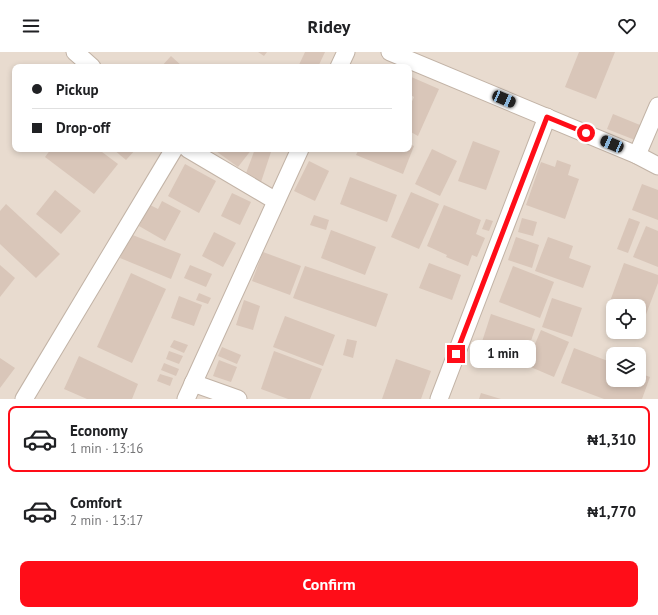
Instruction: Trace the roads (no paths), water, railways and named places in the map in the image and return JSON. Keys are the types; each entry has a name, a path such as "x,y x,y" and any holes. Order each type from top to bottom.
{"street":[{"path":"75,52 89,64"},
{"path":"340,64 346,52"},
{"path":"390,52 637,155 658,166"},
{"path":"637,155 658,106"},
{"path":"439,399 547,117"},
{"path":"24,399 172,152"},
{"path":"193,152 276,201"},
{"path":"186,399 299,152"},
{"path":"193,383 238,399"}]}
